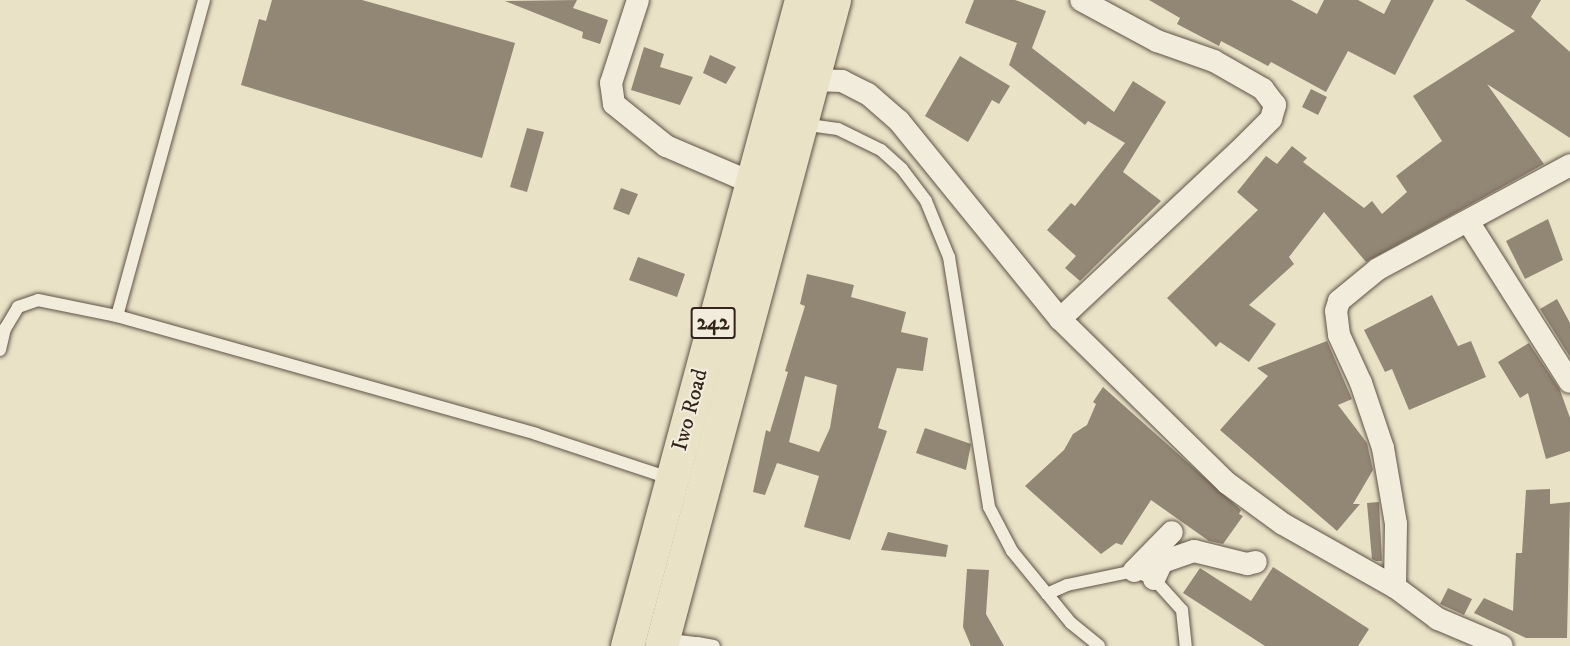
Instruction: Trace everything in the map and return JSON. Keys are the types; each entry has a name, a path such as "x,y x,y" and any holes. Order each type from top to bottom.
{"main road":[{"name":"Iwo Road","path":"628,646 750,182 801,0"},
{"name":"Iwo Road","path":"662,643 834,0"}],"street":[{"path":"638,0 611,83 614,104 666,146 750,182"},
{"path":"1060,319 1239,152 1271,119 1275,105 1263,88 1214,61 1157,41 1081,0"},
{"path":"812,80 842,81 868,94 898,121 1060,319 1227,483 1283,524 1395,587 1438,619 1502,646"},
{"path":"1395,587 1396,524 1383,448 1361,383 1339,335 1336,311 1345,294 1364,278 1469,223 1532,182 1570,165"},
{"path":"1469,223 1570,382"},
{"path":"1144,575 1172,532"},
{"path":"1144,575 1162,562 1194,550 1247,564 1256,562"}],"lane":[{"path":"117,316 204,0"},
{"path":"801,124 838,129 881,150 902,169 926,201 949,257 989,507 1012,551 1071,623 1100,646"},
{"path":"0,350 12,316 27,302 38,300 117,316 536,434 672,479"},
{"path":"1047,594 1066,585 1144,575 1182,610 1186,646"},
{"path":"662,643 714,646"}],"building":[{"path":"272,0 362,0 515,43 482,158 241,85 259,19 266,21"},
{"path":"577,0 573,8 608,20 600,44 582,38 583,32 505,1"},
{"path":"974,0 1015,0 1046,11 1032,48 1114,112 1133,81 1166,102 1123,172 1161,201 1080,281 1065,268 1076,256 1047,230 1071,203 1075,206 1125,143 1088,121 1085,125 1009,65 1017,43 965,23"},
{"path":"1149,0 1291,0 1317,14 1324,0 1358,0 1384,14 1391,0 1434,0 1395,75 1348,51 1326,92 1271,62 1268,66 1221,41 1219,46 1177,24 1180,18"},
{"path":"1465,0 1541,0 1531,17 1570,52 1570,138 1487,84 1544,164 1366,262 1324,212 1289,257 1294,264 1249,305 1276,324 1249,362 1220,342 1216,347 1167,298 1258,210 1237,192 1266,156 1277,164 1292,146 1307,158 1303,162 1364,208 1372,201 1382,214 1407,192 1396,176 1442,141 1413,96 1515,31"},
{"path":"644,47 664,54 660,67 693,77 680,105 631,90"},
{"path":"710,55 736,67 726,84 703,73"},
{"path":"960,56 1010,86 999,104 992,100 968,142 925,116"},
{"path":"1311,89 1327,97 1318,115 1302,107"},
{"path":"527,128 544,132 527,192 510,187"},
{"path":"621,188 638,194 629,215 613,209"},
{"path":"1548,219 1563,260 1525,279 1506,241"},
{"path":"638,257 685,274 677,297 629,280"},
{"path":"807,274 854,285 851,297 906,312 901,332 928,338 923,371 897,368 878,428 887,431 850,540 804,527 819,476 777,463 765,495 753,492 766,430 770,432 788,372 785,371 805,306 800,304","holes":["805,376 837,385 830,428 819,452 789,442"]},
{"path":"1432,295 1458,346 1471,341 1486,377 1409,410 1392,369 1385,372 1364,330"},
{"path":"1557,299 1570,323 1570,357 1540,309"},
{"path":"1327,341 1352,399 1338,405 1367,443 1373,470 1353,504 1360,504 1337,531 1220,430 1268,376 1257,368"},
{"path":"1529,343 1560,390 1570,418 1570,451 1546,459 1528,393 1520,398 1498,362"},
{"path":"1103,387 1241,510 1239,514 1243,516 1223,544 1209,541 1151,500 1122,545 1116,543 1101,554 1025,486 1064,450 1073,434 1087,425 1096,404 1093,402"},
{"path":"925,428 971,444 966,470 916,453"},
{"path":"1550,489 1550,504 1570,502 1567,638 1526,638 1474,613 1484,598 1513,611 1516,553 1522,553 1526,490"},
{"path":"1379,502 1382,561 1376,561 1372,559 1367,503"},
{"path":"888,532 948,545 946,557 881,550"},
{"path":"1273,567 1369,629 1358,646 1265,646 1183,593 1200,568 1251,601"},
{"path":"967,569 989,570 986,614 1004,646 971,646 963,627"},
{"path":"1448,588 1472,599 1464,615 1440,604"}]}
